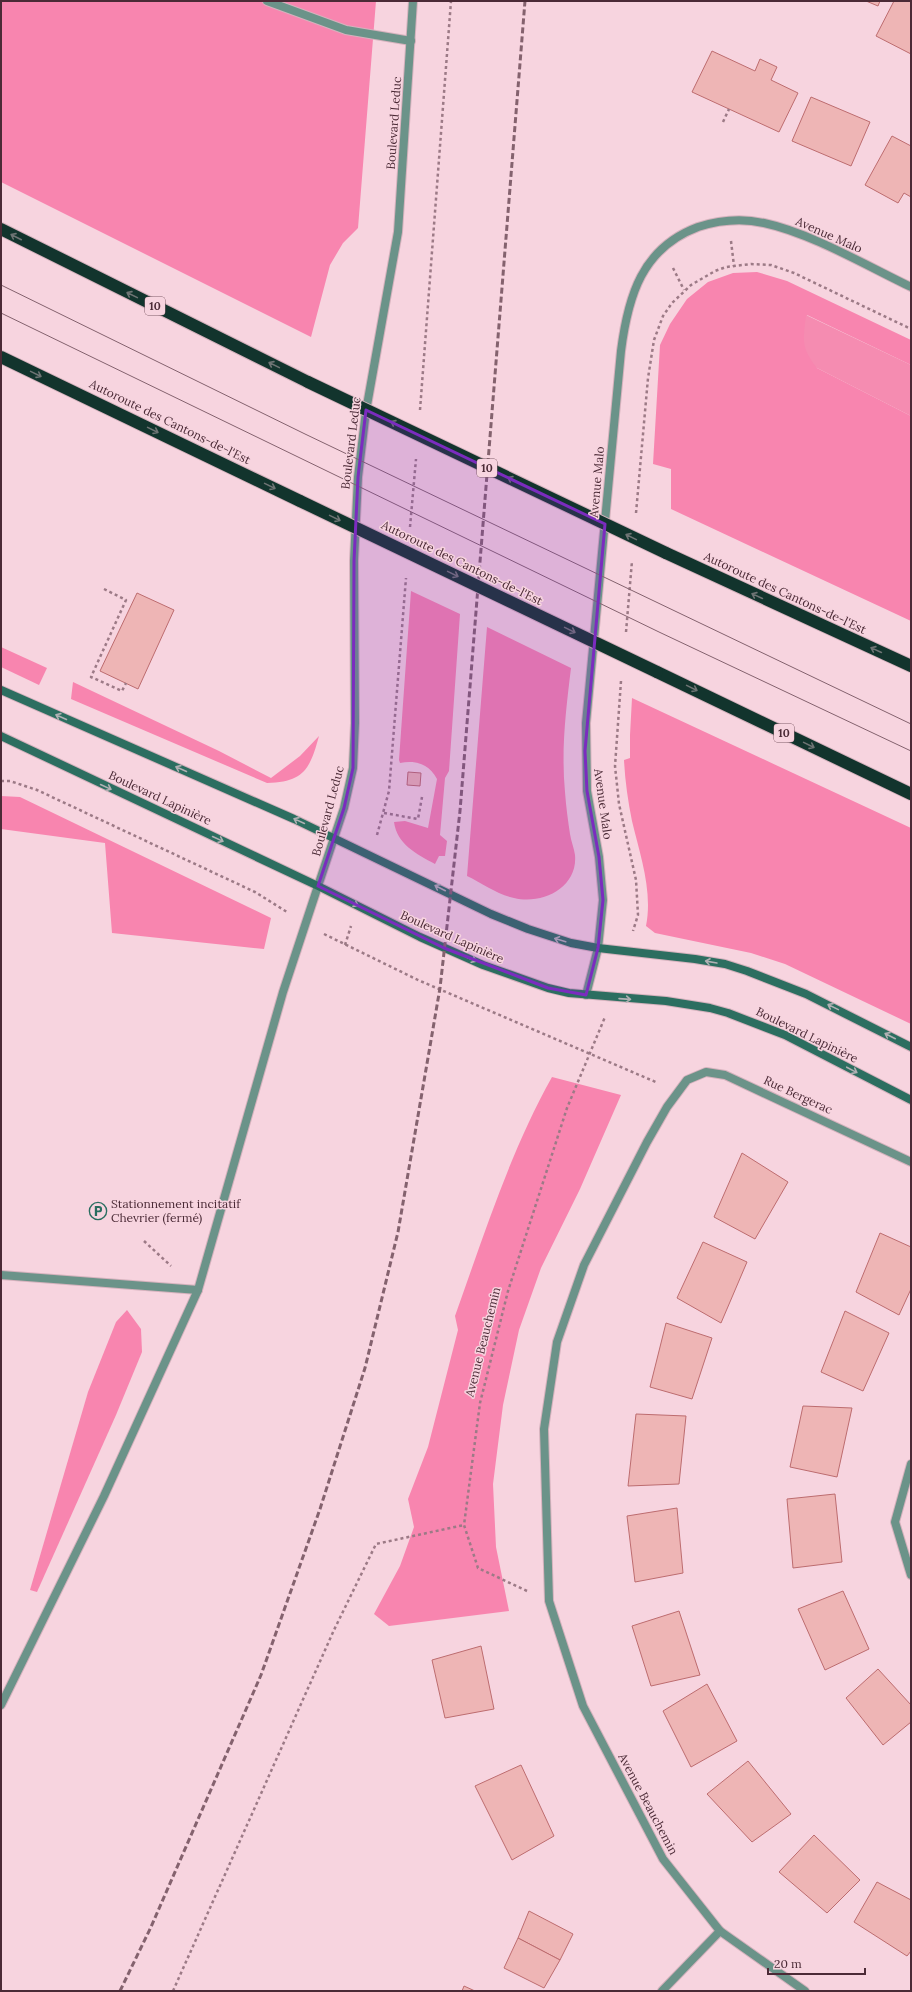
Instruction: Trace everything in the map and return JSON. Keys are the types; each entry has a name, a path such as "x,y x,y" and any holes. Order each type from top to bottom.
{"highway":[{"name":"Autoroute des Cantons-de-l'Est","path":"1,229 308,382 666,554 911,666"},
{"name":"Autoroute des Cantons-de-l'Est","path":"1,356 911,794"}],"main road":[{"path":"1,690 371,854 491,914 528,929 571,943 598,948 695,959 725,964 806,994 911,1047"},
{"name":"Boulevard Lapinière","path":"1,736 318,886 444,948 504,973 548,988 586,995 666,1001 710,1008 728,1013 785,1035 911,1100"}],"street":[{"path":"267,1 346,30 411,41"},
{"name":"Boulevard Leduc","path":"1,1705 104,1496 198,1290 283,992 335,838 349,786 353,760 355,723 354,562 358,477 366,411 398,232 413,1"},
{"name":"Avenue Malo","path":"586,995 598,948 603,900 599,857 587,791 586,723 622,344 626,316 633,292 651,259 667,243 704,225 720,221 735,220 764,223 795,233 911,287"},
{"name":"Rue Bergerac","path":"677,1093 687,1080 696,1075 706,1072 725,1074 911,1162"},
{"name":"Avenue Beauchemin","path":"677,1093 647,1142 584,1265 556,1342 544,1429 549,1601 583,1706 663,1859 720,1931 805,1991"},
{"path":"1,1276 198,1290"},
{"path":"911,1464 895,1522 911,1575"},
{"path":"662,1991 720,1931"}],"path":[{"path":"722,122 729,109"},
{"path":"635,520 648,378 654,340 663,316 672,303 691,285 710,273 726,267 751,264 772,265 794,273 911,329"},
{"path":"625,637 632,559"},
{"path":"104,589 126,600 91,677 122,691 126,683"},
{"name":"Avenue Malo","path":"622,677 615,766 620,809 636,880 638,915"},
{"path":"1,781 10,781 37,790 78,811 255,892 266,900"},
{"path":"371,854 384,813 418,819 422,797"},
{"path":"357,905 345,945 418,980 650,1079"},
{"path":"591,1053 605,1018"},
{"name":"Avenue Beauchemin","path":"549,1601 478,1568 464,1525 480,1403 508,1291 566,1108 591,1053"},
{"path":"173,1991 334,1630 376,1544 464,1525"}],"highlighted area":[{"path":"366,410 605,524 585,751 587,791 599,857 603,900 598,948 586,995 548,988 444,948 318,886 344,808 353,768 354,561 358,477"}],"shaded area":[{"path":"1,1 376,1 358,228 343,243 330,265 311,337 1,182"},
{"path":"757,272 787,281 911,340 911,365 807,315 817,368 911,416 911,621 671,509 671,469 653,464 660,345 670,324 687,299 708,282 733,273"},
{"path":"806,315 911,365 911,416 817,368 808,355 804,343"},
{"path":"411,591 460,614 449,771 445,778 440,835 447,841 445,856 439,856 435,864 408,848 399,836 394,822 405,821 428,828 437,779 430,770 422,764 411,762 400,763 399,760"},
{"path":"487,627 571,668 566,714 564,776 570,834 575,855 574,867 571,877 556,892 536,899 525,900 496,892 467,876"},
{"path":"1,647 47,668 39,685 1,667"},
{"path":"73,682 219,751 271,778 300,756 319,736 312,757 304,772 289,780 267,783 71,699"},
{"path":"632,698 911,828 911,1024 785,964 751,953 655,933 646,926 648,913 647,886 632,821 624,768 624,760 630,758"},
{"path":"1,796 20,797 271,918 264,949 112,933 105,843 1,829"},
{"path":"552,1077 621,1095 580,1189 541,1268 519,1330 503,1405 493,1484 496,1547 509,1611 389,1626 374,1614 400,1566 414,1527 408,1499 428,1447 458,1330 455,1316 510,1164 537,1105"},
{"path":"127,1310 141,1329 142,1352 116,1415 37,1592 30,1590 88,1392 116,1322"}],"building":[{"path":"866,1 880,1 878,6"},
{"path":"894,1 911,1 911,54 876,36"},
{"path":"712,51 755,71 760,59 777,67 771,80 798,93 779,132 692,92"},
{"path":"811,97 870,122 851,166 792,141"},
{"path":"892,136 911,146 911,197 904,193 898,203 865,185"},
{"path":"137,593 174,610 138,689 100,671"},
{"path":"408,772 421,773 420,786 407,785"},
{"path":"742,1153 788,1182 755,1239 714,1217"},
{"path":"880,1233 911,1247 911,1289 899,1315 856,1292"},
{"path":"703,1242 747,1262 721,1323 677,1298"},
{"path":"845,1311 889,1333 863,1391 821,1372"},
{"path":"666,1323 712,1338 692,1399 650,1387"},
{"path":"803,1406 852,1408 837,1477 790,1467"},
{"path":"636,1414 686,1416 679,1484 628,1486"},
{"path":"835,1494 842,1562 793,1568 787,1499"},
{"path":"677,1508 683,1573 635,1582 627,1516"},
{"path":"843,1591 869,1649 825,1670 798,1609"},
{"path":"679,1611 700,1675 651,1686 632,1626"},
{"path":"481,1646 494,1709 445,1718 432,1660"},
{"path":"878,1669 911,1705 911,1722 883,1745 846,1698"},
{"path":"707,1684 737,1741 691,1767 663,1711"},
{"path":"748,1761 791,1814 752,1842 707,1794"},
{"path":"521,1765 554,1836 512,1860 475,1786"},
{"path":"814,1835 860,1880 827,1913 779,1872"},
{"path":"877,1882 911,1900 911,1951 907,1956 854,1922"},
{"path":"529,1911 573,1934 560,1960 518,1938"},
{"path":"518,1938 560,1960 544,1988 504,1968"},
{"path":"464,1986 475,1991 462,1991"}],"tram line":[{"path":"1,285 305,434 911,724"},
{"path":"1,313 659,632 911,751"}],"railway":[{"path":"120,1991 151,1927 261,1675 320,1509 365,1368 398,1232 440,988 460,811 525,1"}],"place":[{"name":"Stationnement incitatif Chevrier (fermé)","path":"98,1211"}]}
